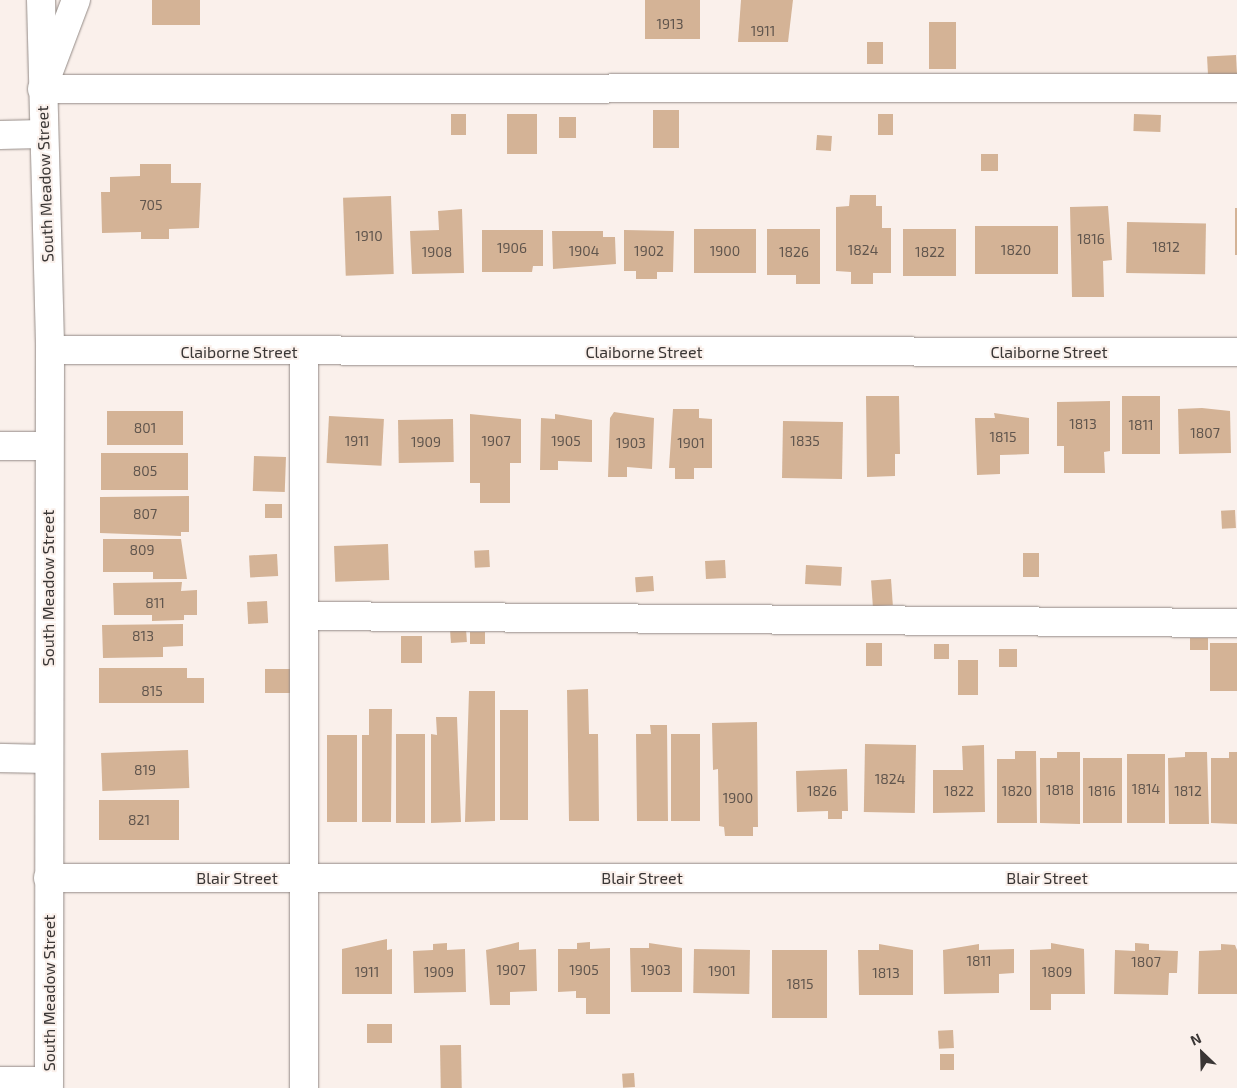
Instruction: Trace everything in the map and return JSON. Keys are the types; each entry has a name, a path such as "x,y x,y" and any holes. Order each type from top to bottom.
{"street":[{"name":"South Meadow Street","path":"41,0 42,134 50,350 47,759 50,1085"},
{"name":"South Meadow Street","path":"42,89 76,0"},
{"path":"42,89 1237,88"},
{"path":"0,135 42,134"},
{"name":"Claiborne Street","path":"50,350 304,352 1237,352"},
{"path":"304,352 304,1088"},
{"path":"0,446 48,446"},
{"path":"304,616 1237,623"},
{"path":"0,758 47,759"},
{"name":"Blair Street","path":"48,878 1237,878"},
{"path":"0,1081 50,1085"}],"building":[{"path":"152,0 200,0 200,25 152,25"},
{"path":"645,0 700,0 700,39 645,39"},
{"path":"741,0 793,0 788,42 738,42"},
{"path":"929,22 956,22 956,69 929,69"},
{"path":"867,42 883,42 883,64 867,64"},
{"path":"1236,55 1237,75 1208,76 1207,57"},
{"path":"653,110 679,110 679,148 653,148"},
{"path":"451,114 466,114 466,135 451,135"},
{"path":"507,114 537,114 537,154 507,154"},
{"path":"878,114 893,114 893,135 878,135"},
{"path":"1134,114 1161,115 1160,132 1133,131"},
{"path":"559,117 576,117 576,138 559,138"},
{"path":"817,135 832,136 831,151 816,150"},
{"path":"981,154 998,154 998,171 981,171"},
{"path":"140,164 171,164 171,183 201,183 199,228 169,229 169,239 141,239 141,232 102,233 101,192 110,192 110,177 140,176"},
{"path":"850,195 876,195 876,206 882,206 882,228 891,228 891,273 873,273 873,284 851,284 851,272 836,271 836,207 849,206"},
{"path":"391,196 394,274 346,276 343,198"},
{"path":"1108,206 1112,260 1103,261 1104,297 1072,297 1070,207"},
{"path":"1235,208 1237,208 1237,255 1235,255"},
{"path":"462,209 464,273 412,274 410,231 439,230 438,211"},
{"path":"1127,222 1206,223 1205,274 1126,273"},
{"path":"975,226 1058,226 1058,274 975,274"},
{"path":"694,229 756,229 756,273 694,273"},
{"path":"767,229 820,229 820,284 796,284 796,275 767,275"},
{"path":"903,229 956,229 956,276 903,276"},
{"path":"482,230 543,230 543,266 533,266 532,272 482,272"},
{"path":"624,230 674,231 673,272 657,272 657,279 636,279 636,271 624,271"},
{"path":"552,231 603,231 603,237 615,237 616,264 553,269"},
{"path":"866,396 899,396 900,454 895,454 895,476 867,477"},
{"path":"1122,396 1160,396 1160,454 1122,454"},
{"path":"1110,401 1110,451 1104,452 1105,473 1064,473 1064,446 1057,446 1057,402"},
{"path":"1202,408 1230,411 1231,453 1179,454 1178,409"},
{"path":"673,409 699,409 699,418 712,419 712,468 694,468 694,479 675,479 675,468 669,468"},
{"path":"107,411 183,411 183,445 107,445"},
{"path":"614,412 654,418 652,469 627,467 627,477 608,477 610,418"},
{"path":"994,413 1029,418 1029,454 1000,455 1000,474 977,475 975,418 995,418"},
{"path":"470,414 521,419 521,463 510,463 510,503 480,503 480,483 470,483"},
{"path":"555,414 592,420 592,462 558,461 558,470 540,470 541,418 555,419"},
{"path":"329,416 384,419 381,466 327,463"},
{"path":"453,419 454,462 399,463 398,420"},
{"path":"783,421 843,422 842,479 782,478"},
{"path":"101,453 188,453 188,490 101,490"},
{"path":"254,456 286,457 285,492 253,491"},
{"path":"189,496 189,532 181,532 181,536 100,533 100,497"},
{"path":"265,504 282,504 282,518 265,518"},
{"path":"1235,510 1236,528 1222,529 1221,511"},
{"path":"103,539 181,539 187,579 153,579 153,572 103,572"},
{"path":"388,544 389,580 335,582 334,546"},
{"path":"489,550 490,567 475,568 474,551"},
{"path":"1023,553 1039,553 1039,577 1023,577"},
{"path":"277,554 278,576 250,577 249,555"},
{"path":"725,560 726,578 706,579 705,561"},
{"path":"806,565 842,567 841,586 805,584"},
{"path":"653,576 654,591 636,592 635,577"},
{"path":"891,579 893,605 873,606 871,580"},
{"path":"182,582 181,591 197,590 197,615 184,615 184,620 152,621 152,615 114,615 113,583"},
{"path":"267,601 268,623 248,624 247,602"},
{"path":"183,624 183,646 163,647 163,657 103,658 102,625"},
{"path":"466,629 467,642 451,643 450,630"},
{"path":"470,632 485,632 485,644 470,644"},
{"path":"401,636 422,636 422,663 401,663"},
{"path":"1190,638 1208,638 1208,650 1190,650"},
{"path":"866,643 882,643 882,666 866,666"},
{"path":"1210,643 1237,643 1237,691 1210,691"},
{"path":"934,644 949,644 949,659 934,659"},
{"path":"999,649 1017,649 1017,667 999,667"},
{"path":"958,660 978,660 978,695 958,695"},
{"path":"99,668 187,668 187,678 204,678 204,703 99,703"},
{"path":"265,669 290,669 290,693 265,693"},
{"path":"588,689 589,734 598,734 599,821 569,821 567,690"},
{"path":"469,691 495,691 495,821 465,822"},
{"path":"369,709 392,709 391,822 362,822 362,735 369,735"},
{"path":"500,710 528,710 528,820 500,820"},
{"path":"436,717 457,717 461,822 431,823 431,734 437,735"},
{"path":"757,722 758,827 753,827 753,836 725,836 724,827 719,826 718,769 713,770 712,723"},
{"path":"650,725 667,725 668,821 637,821 636,734 651,734"},
{"path":"396,734 425,734 425,823 396,823"},
{"path":"671,734 700,734 700,821 671,821"},
{"path":"327,735 357,735 357,822 327,822"},
{"path":"865,744 916,745 915,813 864,812"},
{"path":"984,745 985,812 933,813 933,770 963,770 962,746"},
{"path":"188,750 189,788 102,791 101,753"},
{"path":"1015,751 1036,751 1037,823 997,823 997,759 1015,759"},
{"path":"1057,752 1080,752 1080,824 1040,823 1040,758 1057,758"},
{"path":"1185,752 1207,752 1209,824 1169,824 1168,758 1185,757"},
{"path":"1229,752 1237,752 1237,824 1211,823 1211,758 1229,758"},
{"path":"1127,754 1165,754 1165,823 1127,823"},
{"path":"1083,758 1122,758 1122,823 1083,823"},
{"path":"847,769 848,811 842,811 842,819 828,819 828,811 797,812 796,771"},
{"path":"99,800 179,800 179,840 99,840"},
{"path":"387,939 387,950 392,949 392,994 342,994 342,949"},
{"path":"519,942 519,950 536,949 537,991 510,992 510,1005 490,1005 486,950"},
{"path":"590,942 590,949 610,948 610,1014 586,1014 586,998 576,998 576,991 558,992 558,949 577,949 577,943"},
{"path":"447,943 447,950 465,949 466,992 414,993 413,951 433,950 433,944"},
{"path":"649,943 682,948 682,992 631,992 630,948 649,948"},
{"path":"1051,943 1084,949 1085,994 1051,994 1051,1010 1030,1010 1030,950 1051,949"},
{"path":"1135,943 1149,944 1149,950 1178,951 1177,973 1169,973 1168,995 1114,994 1115,950 1135,951"},
{"path":"879,944 913,950 913,995 859,995 858,950 879,950"},
{"path":"979,944 979,950 1014,949 1014,973 999,974 999,993 944,994 943,950"},
{"path":"1221,944 1235,945 1237,950 1237,994 1198,994 1199,951 1221,950"},
{"path":"694,949 750,950 749,994 693,993"},
{"path":"772,950 827,950 827,1018 772,1018"},
{"path":"367,1024 392,1024 392,1043 367,1043"},
{"path":"953,1030 954,1048 939,1049 938,1031"},
{"path":"440,1045 461,1045 462,1088 441,1088"},
{"path":"940,1054 954,1054 954,1070 940,1070"},
{"path":"634,1073 635,1087 623,1088 622,1074"}]}
